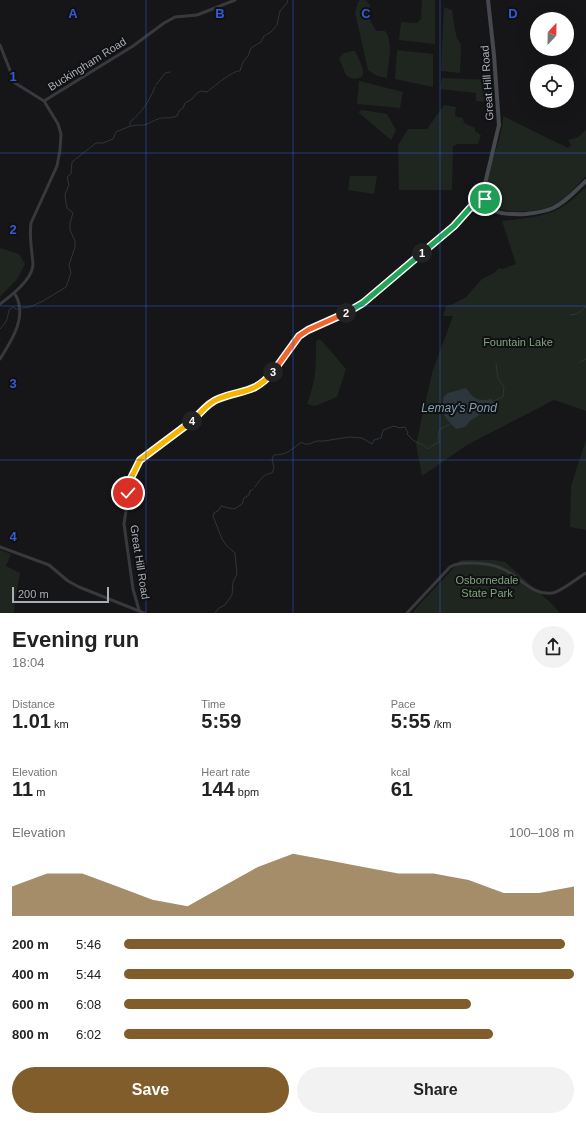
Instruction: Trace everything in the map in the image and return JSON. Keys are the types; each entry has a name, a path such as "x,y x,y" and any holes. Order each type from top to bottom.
{"main road":[{"name":"Great Hill Road","path":"484,188 499,125 488,0"},
{"path":"484,188 485,199 490,208 497,212 506,214 532,213 554,208 586,181"}],"street":[{"name":"Buckingham Road","path":"0,304 15,294 32,269 30,233 31,223 54,174 60,150 60,129 44,101 133,46 164,23 175,17 197,15 235,0"},
{"path":"0,44 15,84 44,101"},
{"name":"Great Hill Road","path":"139,610 134,589 124,524 131,478 136,467 144,457 194,420 208,404 218,399 252,389 262,384 276,370 299,336 363,303 454,226 471,207 476,194 484,188"},
{"path":"471,207 486,209 490,208"},
{"path":"0,359 9,344 19,319 20,306 15,294"},
{"path":"0,547 49,565 68,581 79,587 144,613"},
{"path":"407,613 450,567 455,564 478,563 499,567 513,574 529,587 543,593 555,592 586,573"}],"green space":[{"path":"360,0 365,0 370,5 370,20 376,31 385,31 388,36 390,53 387,78 377,76 368,70 355,13"},
{"path":"422,0 435,0 435,44 399,40 401,22 417,23 421,19"},
{"path":"444,7 452,10 457,38 461,45 460,73 441,71"},
{"path":"397,50 433,54 433,87 395,79"},
{"path":"355,51 363,70 362,76 355,79 346,75 339,58 344,53"},
{"path":"442,78 491,80 494,102 476,101 476,93 440,89"},
{"path":"359,81 403,92 400,108 357,104"},
{"path":"444,105 456,107 455,116 463,118 464,123 475,128 475,131 481,135 478,144 458,144 453,146 452,190 399,190 398,145 408,129 427,129"},
{"path":"362,110 387,114 396,130 391,140 358,112"},
{"path":"503,116 568,148 571,145 568,140 578,137 586,130 586,176 567,196 554,205 536,210 514,212 495,206 489,200 487,182 500,135"},
{"path":"350,176 377,176 374,194 348,190"},
{"name":"Fountain Lake","path":"586,187 586,411 554,400 467,445 422,476 416,444 432,373 453,316 443,316 446,306 466,297 482,279 494,273 499,268 502,269 516,264 502,221 535,217 551,213 568,203"},
{"path":"0,248 19,254 25,264 18,278 0,297"},
{"path":"319,339 346,369 337,397 315,406 307,404 314,381 316,367 316,342"},
{"path":"586,440 586,530 570,527 571,486"},
{"path":"0,550 11,554 6,566 20,573 14,613 0,613"},
{"name":"Osbornedale State Park","path":"461,560 495,560 505,562 560,613 413,613"}],"water":[{"name":"Lemay's Pond","path":"466,388 476,398 483,400 491,399 495,404 491,409 470,421 465,427 456,429 448,421 444,414 442,407 444,396 448,393"}],"waterway":[{"path":"22,308 30,307 43,301 66,287 71,273 69,265 75,247 75,241 70,230 70,223 73,213 67,208 65,194 69,185 67,177 71,174 72,162 96,143 103,143 113,139 118,131 131,126 144,125 159,118 177,116 185,103 192,99 197,93 201,91 207,92 228,76 240,71 251,48 261,42 264,36 271,32 277,25 280,11 288,0"},
{"path":"156,85 165,73 170,72"},
{"path":"130,125 130,122 145,106 155,87"},
{"path":"0,329 6,322 9,310 13,307 18,309"},
{"path":"570,315 577,314 586,307"},
{"path":"580,362 586,359"},
{"path":"493,401 503,397 504,387 498,378 496,364"},
{"path":"255,487 264,476 272,473 274,468 272,459 274,455 286,453 302,442 304,444 309,444 317,441 349,437 362,438 372,444 374,440 381,438 383,430 394,426 400,428 405,427 408,433 407,434 414,441 428,449 440,442 438,440 439,430 450,424"},
{"path":"215,613 219,608 225,605 232,595 233,582 237,574 235,553 222,539 213,516 221,506 233,509 242,504 244,498 249,495 250,491 253,489"}],"route":[{"path":"128,493 131,478 136,467 140,460 147,454 194,420 208,404 218,399 252,389 262,384 276,370 299,336 308,330 363,303 454,226 471,207 486,209 490,208 485,199"}]}
